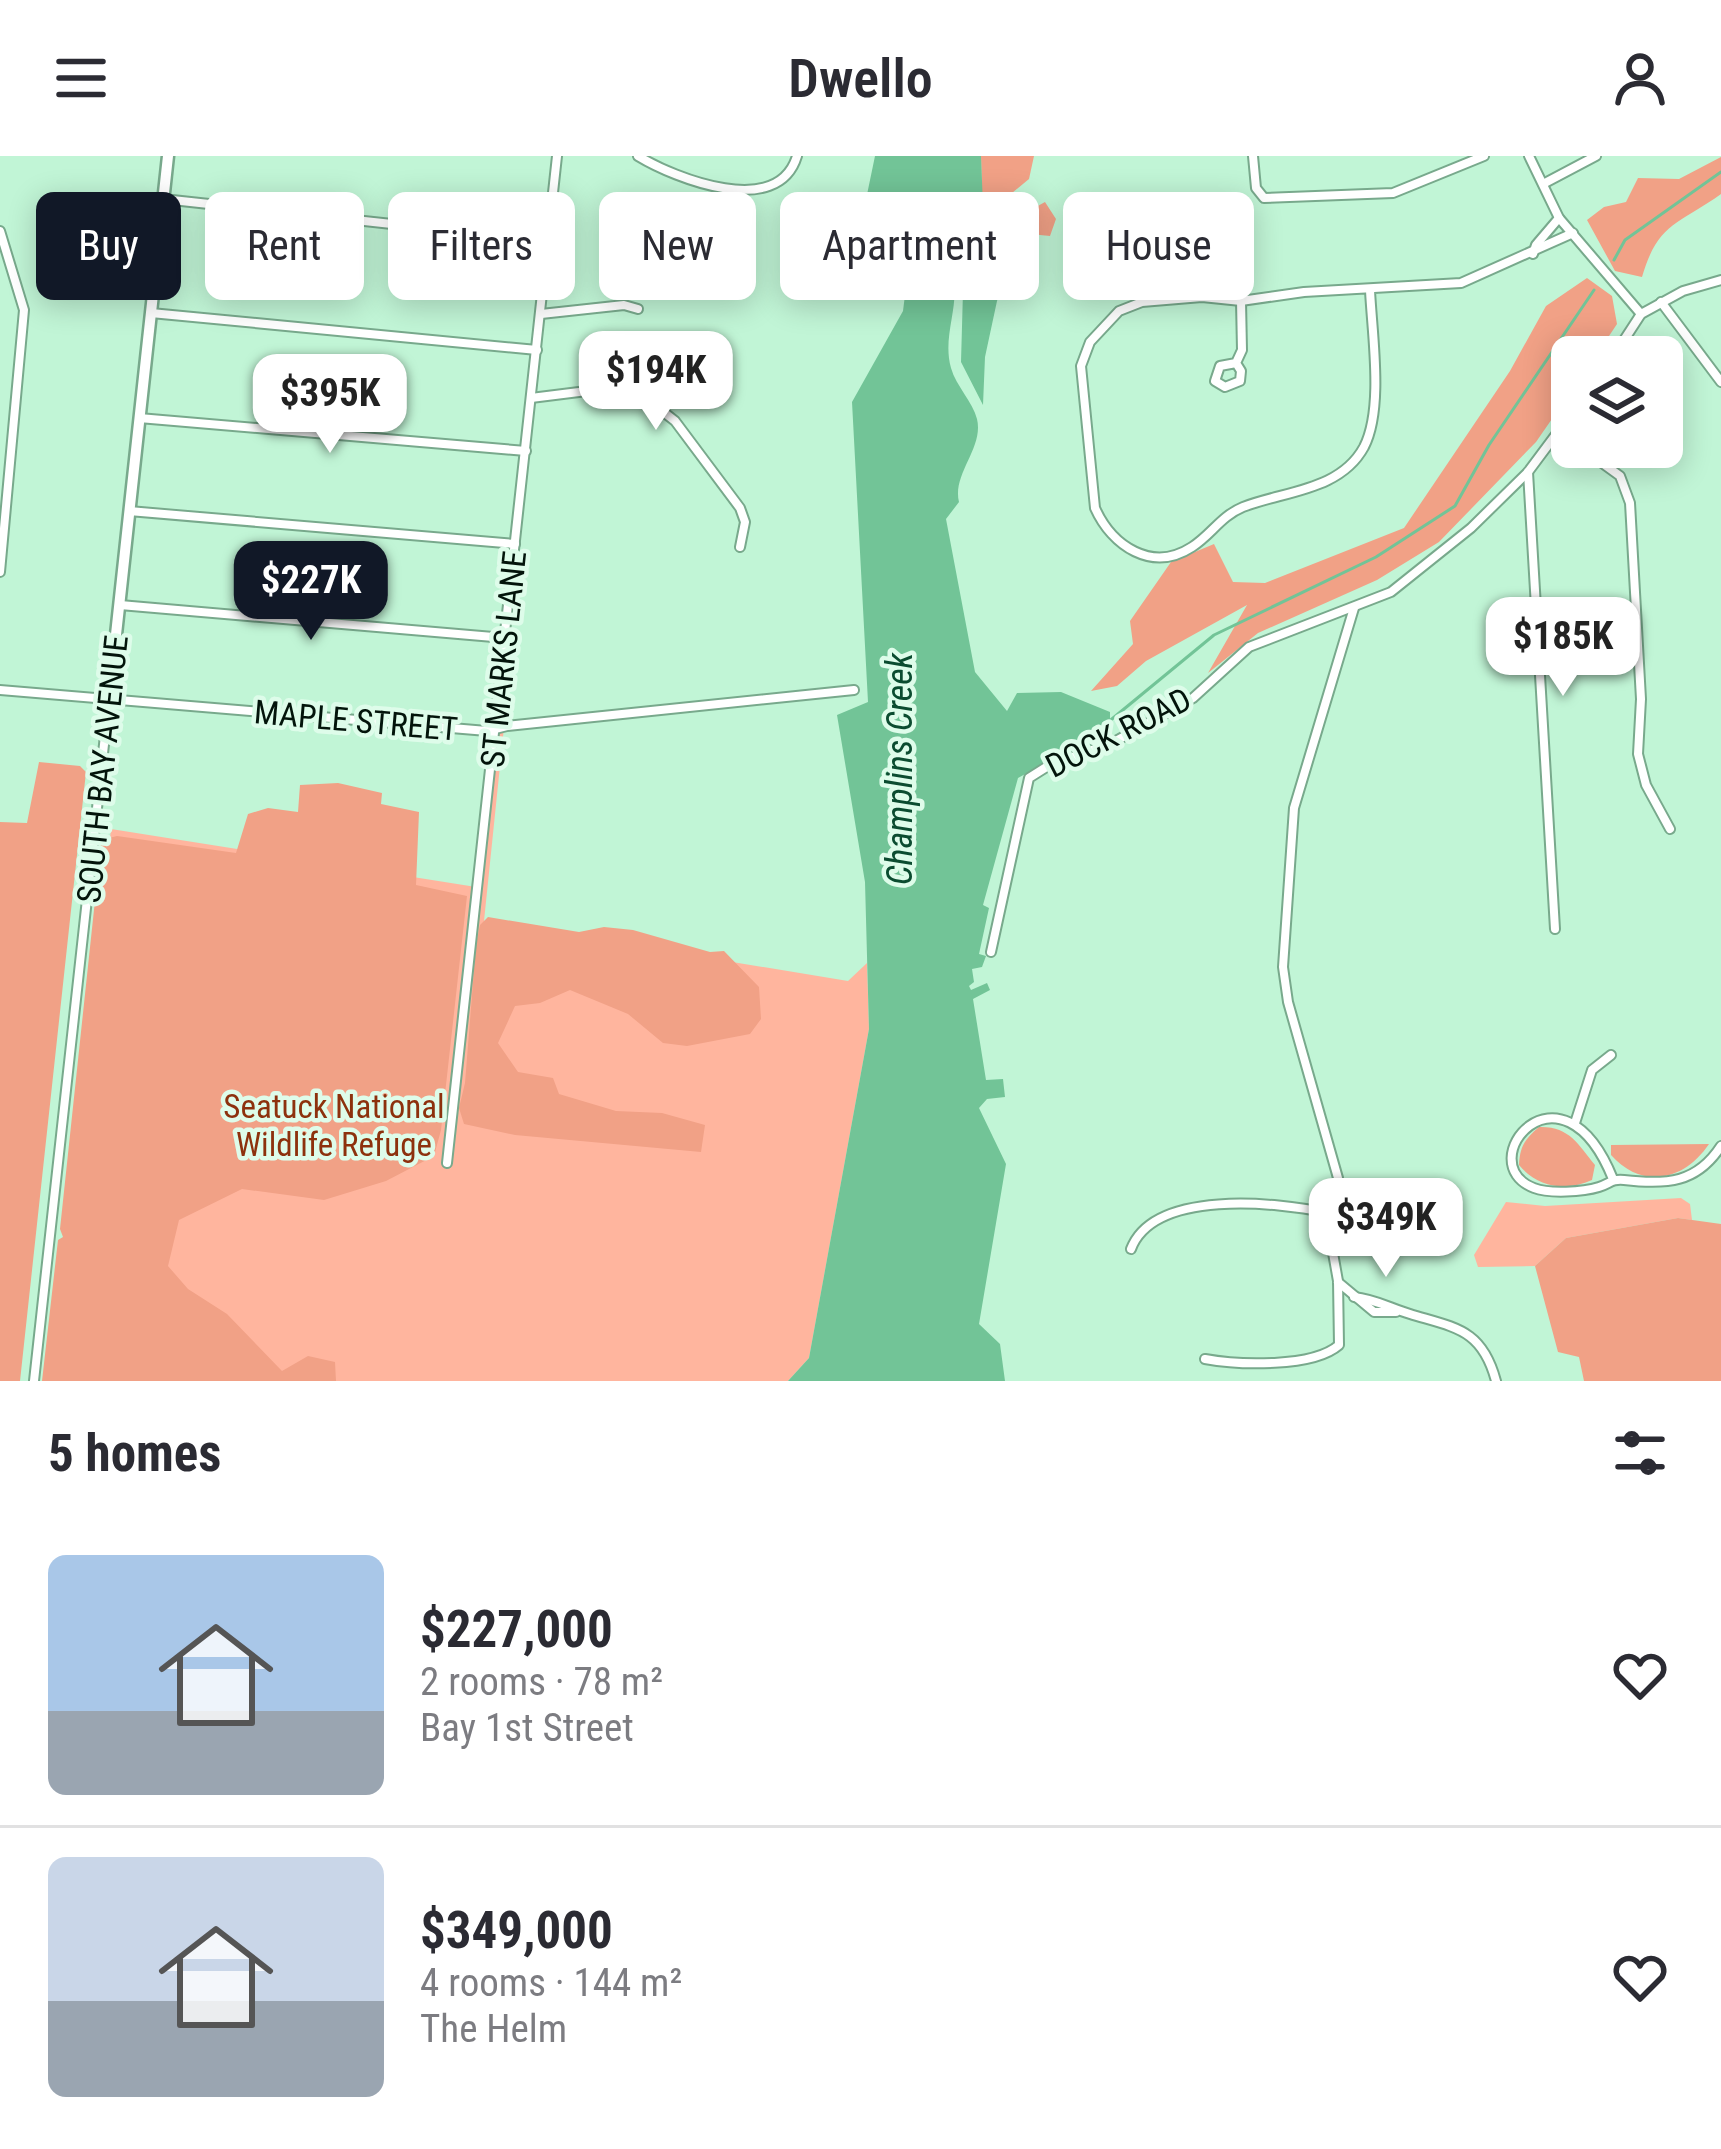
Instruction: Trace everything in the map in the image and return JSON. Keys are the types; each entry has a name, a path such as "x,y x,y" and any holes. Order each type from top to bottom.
{"street":[{"name":"SOUTH BAY AVENUE","path":"164,192 168,156"},
{"name":"ST MARKS LANE","path":"553,192 557,156"},
{"path":"638,156 670,175 703,185 742,188 778,183 787,177 797,156"},
{"path":"1253,156 1260,195 1286,198 1394,194 1484,156"},
{"path":"1529,156 1559,218 1641,314"},
{"path":"1543,184 1596,156"},
{"path":"181,201 388,224"},
{"path":"1533,254 1559,218"},
{"path":"0,231 24,310 0,572"},
{"path":"1370,290 1372,424 1366,444 1345,470 1313,486 1232,512 1192,548 1175,555 1138,554 1105,530 1095,508 1081,366 1090,342 1118,311 1142,302 1202,297 1241,302 1304,292 1461,284 1573,232"},
{"path":"1626,336 1641,314 1661,302 1721,280"},
{"name":"SOUTH BAY AVENUE","path":"34,1381 152,300"},
{"name":"ST MARKS LANE","path":"447,1163 542,300"},
{"path":"1236,363 1242,350 1241,302"},
{"path":"1661,302 1721,382"},
{"path":"541,314 624,305 638,309"},
{"path":"151,313 537,350"},
{"path":"531,398 621,390 662,408 740,508 745,522 740,547"},
{"path":"139,418 526,451"},
{"name":"DOCK ROAD","path":"991,952 1030,778 1048,766 1114,742 1193,698 1249,647 1391,592 1471,528 1528,472 1551,442"},
{"path":"1609,468 1620,476 1630,503 1641,699 1639,754 1646,785 1670,829"},
{"path":"1528,472 1556,929"},
{"path":"129,512 515,544"},
{"path":"120,605 505,638"},
{"path":"1205,1359 1242,1364 1308,1358 1339,1345 1338,1282 1328,1213 1338,1178 1288,1002 1283,952 1294,808 1354,608"},
{"name":"MAPLE STREET","path":"0,690 487,731 854,690"},
{"path":"1575,1123 1592,1070 1610,1054"},
{"path":"1613,1179 1606,1160 1575,1123 1533,1121 1513,1147 1513,1166 1521,1180 1540,1190 1555,1190 1599,1187 1613,1179 1680,1180 1700,1173 1721,1146"},
{"path":"1130,1249 1144,1227 1195,1208 1250,1203 1328,1213"},
{"path":"1338,1282 1374,1312 1404,1312 1468,1332 1484,1351 1496,1381"}],"green space":[{"path":"981,156 1034,156 1029,179 1013,192 982,192"},
{"path":"1721,157 1721,194 1663,235 1642,277 1615,271 1587,220 1604,207 1626,202 1638,178 1679,179"},
{"path":"1045,202 1056,219 1050,236 1039,235 1039,205"},
{"path":"1587,278 1612,296 1617,324 1609,336 1551,336 1551,420 1536,442 1439,542 1377,580 1258,633 1208,673 1247,605 1146,661 1117,686 1091,691 1133,644 1130,621 1171,562 1214,544 1233,582 1265,583 1404,528 1510,371 1546,306"},
{"name":"Seatuck National Wildlife Refuge","path":"504,727 484,921 848,981 867,963 869,1029 809,1358 788,1381 50,1381 111,829 476,887 495,733"},
{"path":"39,762 80,766 86,772 20,1381 0,1381 0,822 27,823"},
{"path":"338,783 382,793 381,804 419,812 416,885 467,896 441,1130 434,1156 386,1181 324,1200 242,1189 179,1220 168,1266 188,1289 227,1314 282,1371 308,1356 335,1362 336,1381 42,1381 58,1240 63,1237 60,1229 101,844 117,836 236,853 248,814 268,808 298,812 300,785"},
{"path":"488,917 579,932 604,927 633,930 710,952 724,951 759,987 761,1019 750,1034 687,1046 663,1043 628,1014 570,990 540,1003 515,1006 498,1043 518,1072 553,1078 559,1094 616,1111 662,1113 705,1125 701,1152 515,1135 464,1124 459,1108 476,945 480,925"},
{"path":"1539,1127 1558,1130 1578,1143 1595,1165 1592,1180 1552,1185 1519,1165 1527,1139"},
{"path":"1709,1144 1688,1166 1662,1176 1636,1173 1611,1155 1611,1145"},
{"path":"1681,1198 1690,1204 1692,1220 1678,1218 1566,1238 1535,1266 1478,1267 1474,1255 1506,1202 1545,1206"},
{"path":"1678,1218 1721,1224 1721,1381 1584,1381 1579,1357 1558,1352 1535,1266 1566,1238"}],"water":[{"path":"875,156 981,156 982,192 868,192"},
{"name":"Champlins Creek","path":"904,300 954,300 949,355 978,430 960,481 959,502 946,519 975,672 1007,711 1017,693 1061,692 1110,712 1110,727 1018,778 983,905 989,908 979,954 986,956 982,967 972,969 974,982 969,986 971,990 987,983 990,990 973,999 986,1080 1003,1079 1005,1097 987,1099 979,1108 1006,1164 979,1324 1000,1344 1005,1381 788,1381 809,1358 869,1029 865,882 837,715 868,702 852,402 903,311"},
{"path":"963,300 997,300 985,357 983,405 961,362"}],"waterway":[{"path":"1614,260 1625,240 1721,172"},
{"path":"1107,723 1214,635 1376,557 1455,506 1489,445 1594,290"}]}
